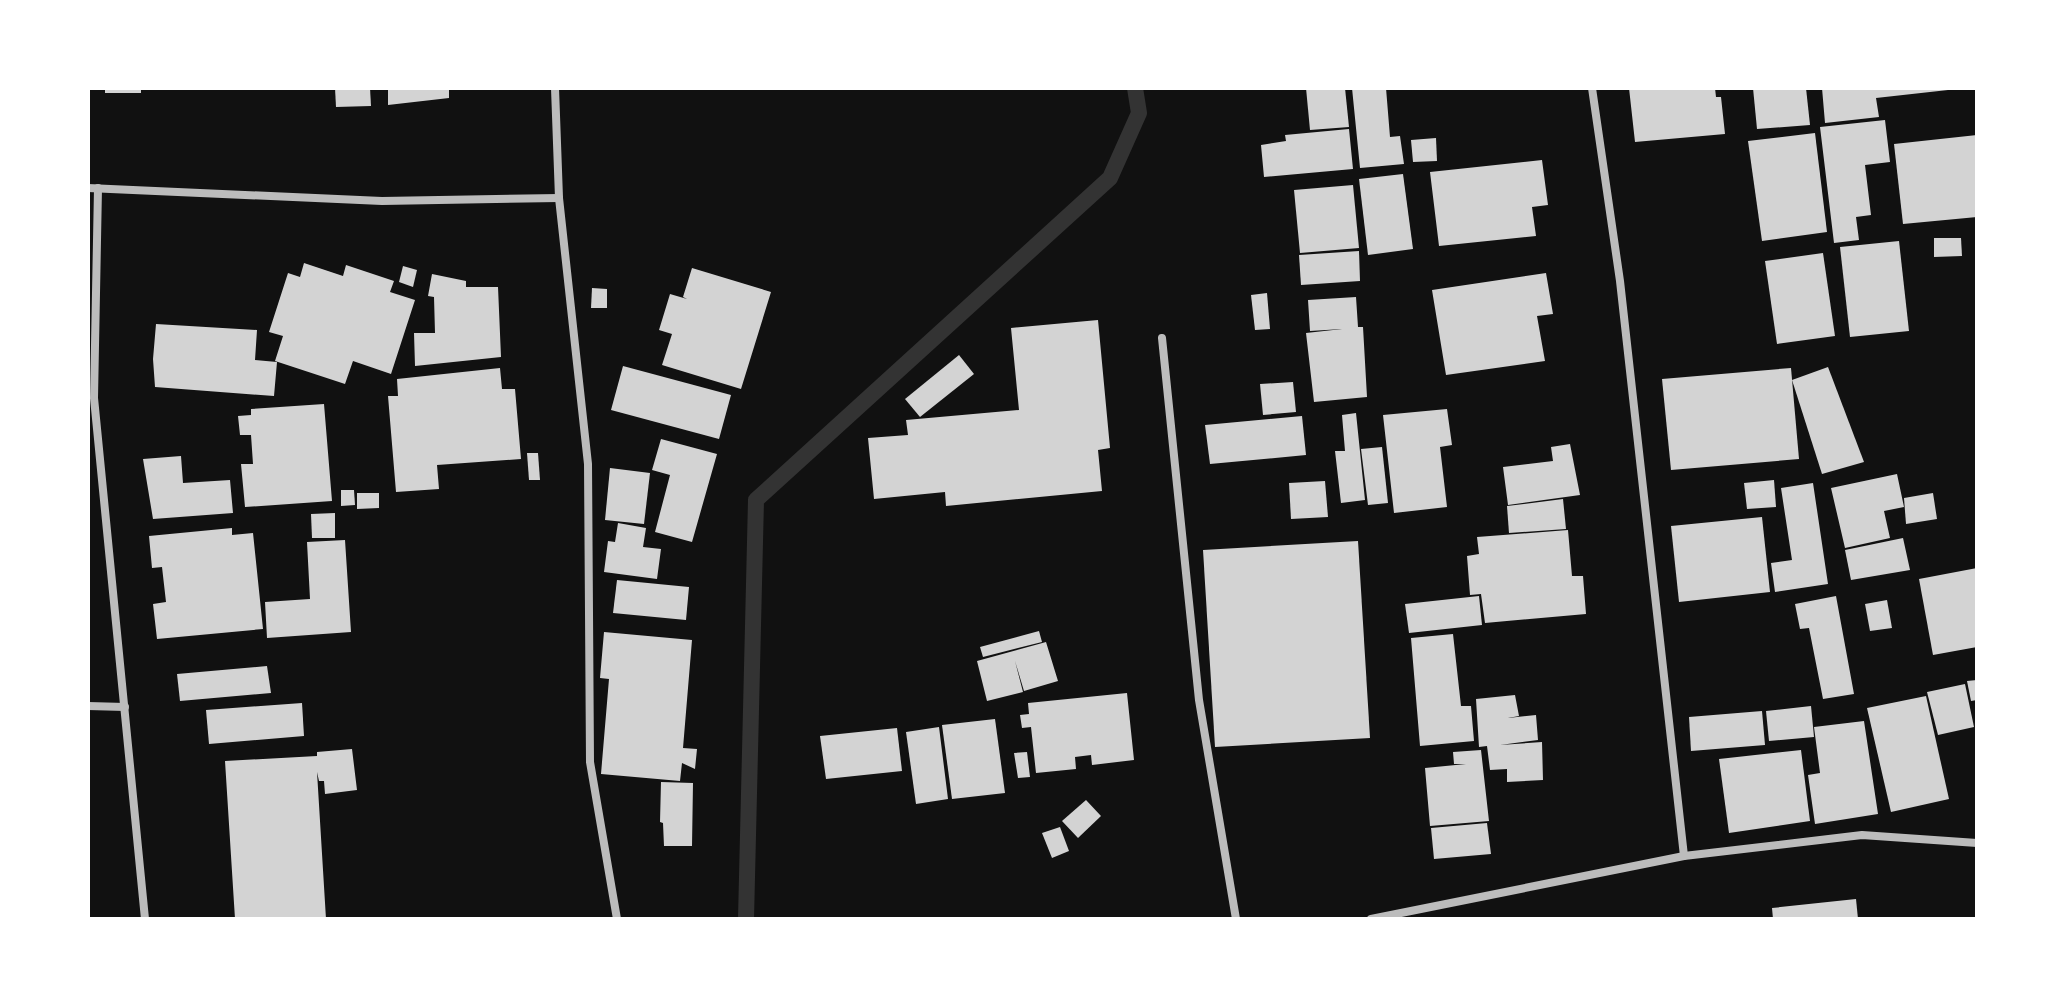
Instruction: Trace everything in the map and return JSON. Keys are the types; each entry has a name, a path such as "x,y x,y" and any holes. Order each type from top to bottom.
{"street":[{"path":"555,88 559,198 588,464 590,762 617,919"},
{"path":"1592,88 1620,281 1684,856"},
{"path":"88,188 382,201 559,198"},
{"path":"98,188 94,398 145,919"},
{"path":"1162,338 1199,700 1236,919"},
{"path":"88,706 125,707"},
{"path":"1371,919 1684,856 1862,835 1977,843"}],"building":[{"path":"105,88 141,88 141,93 105,93"},
{"path":"335,88 370,88 371,106 336,107"},
{"path":"388,88 449,88 449,98 388,105"},
{"path":"1306,88 1345,88 1349,127 1310,130"},
{"path":"1352,88 1386,88 1390,137 1400,136 1404,164 1360,168"},
{"path":"1629,88 1715,88 1716,97 1721,97 1725,134 1635,142"},
{"path":"1753,88 1806,88 1810,125 1757,129"},
{"path":"1822,88 1948,90 1876,98 1879,117 1825,123"},
{"path":"1885,120 1890,162 1865,165 1871,215 1856,217 1859,240 1834,243 1820,127"},
{"path":"1349,129 1353,169 1264,177 1261,145 1286,141 1285,135"},
{"path":"1815,133 1827,232 1762,241 1748,141"},
{"path":"1977,135 1977,217 1903,224 1894,144"},
{"path":"1436,138 1437,161 1413,162 1411,140"},
{"path":"1542,160 1548,205 1532,207 1536,236 1439,246 1430,172"},
{"path":"1403,174 1413,249 1368,255 1359,179"},
{"path":"1353,185 1359,248 1300,253 1294,190"},
{"path":"1934,238 1961,238 1962,256 1934,257"},
{"path":"1899,241 1909,331 1850,337 1840,247"},
{"path":"1359,251 1360,281 1301,285 1299,255"},
{"path":"1823,253 1835,336 1777,344 1765,261"},
{"path":"304,263 343,276 346,265 394,281 390,292 415,300 391,374 353,361 345,384 275,361 283,336 269,332 288,273 300,277"},
{"path":"403,266 417,270 413,287 399,282"},
{"path":"692,268 771,292 741,389 662,365 672,334 659,330 670,294 687,299 683,297"},
{"path":"1546,273 1553,314 1537,316 1545,361 1446,375 1432,290"},
{"path":"432,274 466,281 466,287 498,287 501,357 415,366 414,333 435,333 434,297 428,296"},
{"path":"592,288 607,289 607,308 591,308"},
{"path":"1267,293 1270,329 1255,330 1251,295"},
{"path":"1356,297 1358,327 1363,327 1367,397 1314,402 1306,333 1342,329 1310,331 1308,300"},
{"path":"1098,320 1110,448 1098,450 1102,491 946,506 945,492 874,499 868,438 908,435 906,420 1019,410 1011,328"},
{"path":"156,324 257,330 255,360 277,362 274,396 155,387 153,359"},
{"path":"959,355 974,374 920,417 905,399"},
{"path":"623,366 731,395 719,439 611,410"},
{"path":"1828,367 1864,462 1822,474 1792,380"},
{"path":"500,368 502,389 515,389 521,459 437,465 439,489 396,492 388,396 398,396 397,379"},
{"path":"1791,368 1799,459 1671,470 1662,379"},
{"path":"1293,382 1296,412 1263,415 1260,384"},
{"path":"324,404 332,501 245,507 241,464 253,464 251,435 240,435 238,416 251,415 251,409"},
{"path":"1447,409 1452,445 1440,447 1447,507 1394,513 1383,415"},
{"path":"1356,413 1365,500 1341,503 1335,451 1345,451 1342,415"},
{"path":"1302,416 1306,455 1210,464 1205,425"},
{"path":"661,439 717,454 692,542 655,532 670,475 652,470"},
{"path":"1570,444 1580,495 1508,505 1503,467 1553,461 1551,447"},
{"path":"1382,447 1388,503 1368,505 1361,449"},
{"path":"527,453 538,453 540,480 529,480"},
{"path":"181,456 183,483 230,480 233,513 153,519 143,459"},
{"path":"610,468 650,473 644,524 605,520"},
{"path":"1897,474 1904,507 1884,511 1890,538 1845,548 1831,488"},
{"path":"1774,480 1776,507 1747,509 1744,483"},
{"path":"1325,481 1328,517 1291,519 1289,483"},
{"path":"1813,483 1828,584 1775,592 1771,563 1792,560 1781,488"},
{"path":"341,490 354,490 355,505 341,506"},
{"path":"357,493 379,493 379,508 357,509"},
{"path":"1933,493 1937,519 1906,524 1904,498"},
{"path":"1563,499 1566,529 1509,533 1507,506"},
{"path":"335,513 335,538 312,538 311,514"},
{"path":"1762,517 1770,592 1679,602 1671,526"},
{"path":"618,523 646,528 643,547 661,549 657,579 604,572 608,541 615,542"},
{"path":"232,528 232,535 253,533 263,629 157,639 153,604 166,602 162,567 152,568 149,536"},
{"path":"1568,530 1572,576 1583,576 1586,614 1485,623 1481,594 1470,595 1467,556 1479,554 1477,537"},
{"path":"1903,538 1910,570 1851,580 1845,550"},
{"path":"345,540 351,632 267,638 265,602 310,599 307,542"},
{"path":"1358,541 1370,738 1215,747 1203,550"},
{"path":"1977,568 1977,647 1933,655 1919,579"},
{"path":"617,580 689,587 686,620 613,613"},
{"path":"1479,596 1482,625 1409,633 1405,604"},
{"path":"1836,596 1854,694 1823,699 1809,628 1800,629 1795,604"},
{"path":"1887,600 1892,628 1870,631 1865,604"},
{"path":"1039,631 1042,642 983,657 980,647"},
{"path":"604,632 692,640 683,748 697,749 695,769 682,763 680,781 601,774 609,679 600,678"},
{"path":"1453,634 1461,706 1471,706 1474,741 1420,746 1411,638"},
{"path":"1046,642 1058,681 1024,691 1015,661 1023,692 987,701 977,661"},
{"path":"267,666 271,693 180,701 177,674"},
{"path":"1977,680 1977,700 1971,701 1967,681"},
{"path":"1965,684 1974,727 1938,735 1927,692"},
{"path":"1127,693 1134,760 1092,765 1091,755 1075,757 1076,769 1036,773 1031,727 1022,728 1020,715 1029,714 1028,703"},
{"path":"1515,695 1519,716 1508,718 1536,715 1538,740 1500,745 1542,742 1543,780 1507,782 1507,769 1490,770 1487,746 1479,747 1476,699"},
{"path":"1926,696 1949,799 1891,812 1867,708"},
{"path":"302,703 304,736 209,744 206,710"},
{"path":"1811,706 1814,737 1769,741 1766,711"},
{"path":"1762,711 1765,745 1691,751 1689,717"},
{"path":"995,719 1005,793 952,799 942,725"},
{"path":"1864,721 1878,814 1815,824 1808,775 1820,773 1814,727"},
{"path":"939,727 948,799 916,804 906,732"},
{"path":"897,728 902,771 826,779 820,736"},
{"path":"352,749 357,790 325,794 324,781 319,781 317,772 326,919 235,919 225,761 317,756 317,752"},
{"path":"1481,750 1489,821 1430,826 1425,768 1466,764 1454,764 1453,752"},
{"path":"1801,750 1810,821 1729,833 1719,759"},
{"path":"1027,752 1030,777 1018,778 1014,753"},
{"path":"661,782 693,783 692,846 664,846 663,823 660,822"},
{"path":"1086,800 1101,816 1078,838 1062,821"},
{"path":"1487,823 1491,854 1434,859 1431,828"},
{"path":"1060,827 1069,851 1052,858 1042,833"},
{"path":"1856,899 1858,919 1773,919 1772,908"}],"waterway":[{"path":"746,919 756,500 1110,178 1139,113 1135,88"}]}
